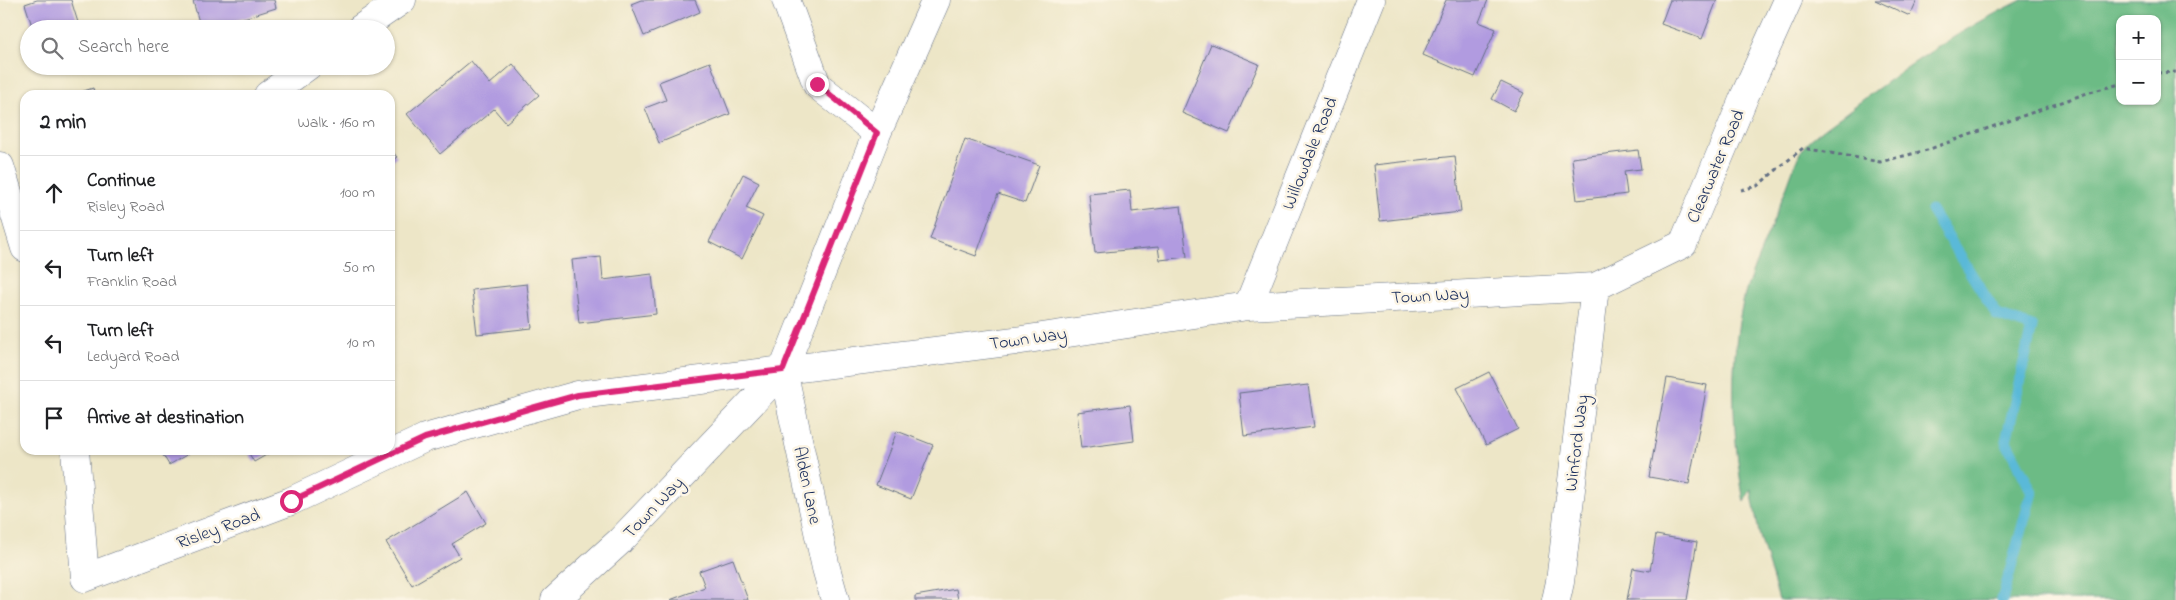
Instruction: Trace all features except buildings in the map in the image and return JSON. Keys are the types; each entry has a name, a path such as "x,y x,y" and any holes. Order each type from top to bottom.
{"street":[{"path":"366,16 402,0"},
{"path":"786,0 817,84 877,133"},
{"path":"783,370 877,133 936,0"},
{"name":"Willowdale Road","path":"1248,306 1370,0"},
{"name":"Clearwater Road","path":"1595,287 1683,244 1788,0"},
{"path":"275,90 296,75"},
{"path":"0,166 20,232"},
{"name":"Town Way","path":"555,600 621,540 783,370 1015,341 1248,306 1595,287"},
{"name":"Winford Way","path":"1556,600 1595,287"},
{"name":"Risley Road","path":"395,452 425,438 578,395 783,370"},
{"name":"Alden Lane","path":"783,370 824,559 835,600"},
{"name":"Risley Road","path":"75,455 84,578 291,501 389,455"}],"path":[{"path":"2161,74 2176,72"},
{"path":"1701,200 1757,186 1803,148 1880,162 1927,150 2090,92 2116,85"}],"green space":[{"path":"2022,0 2176,0 2176,600 1779,600 1759,533 1751,489 1744,502 1734,421 1734,364 1741,310 1748,284 1797,159 1807,143 1824,129 1910,66 1976,24"}],"waterway":[{"path":"1931,210 1997,315 2032,327 2006,441 2032,492 2002,600"}],"route":[{"path":"291,501 425,438 578,395 783,370 877,133 817,84"}]}
